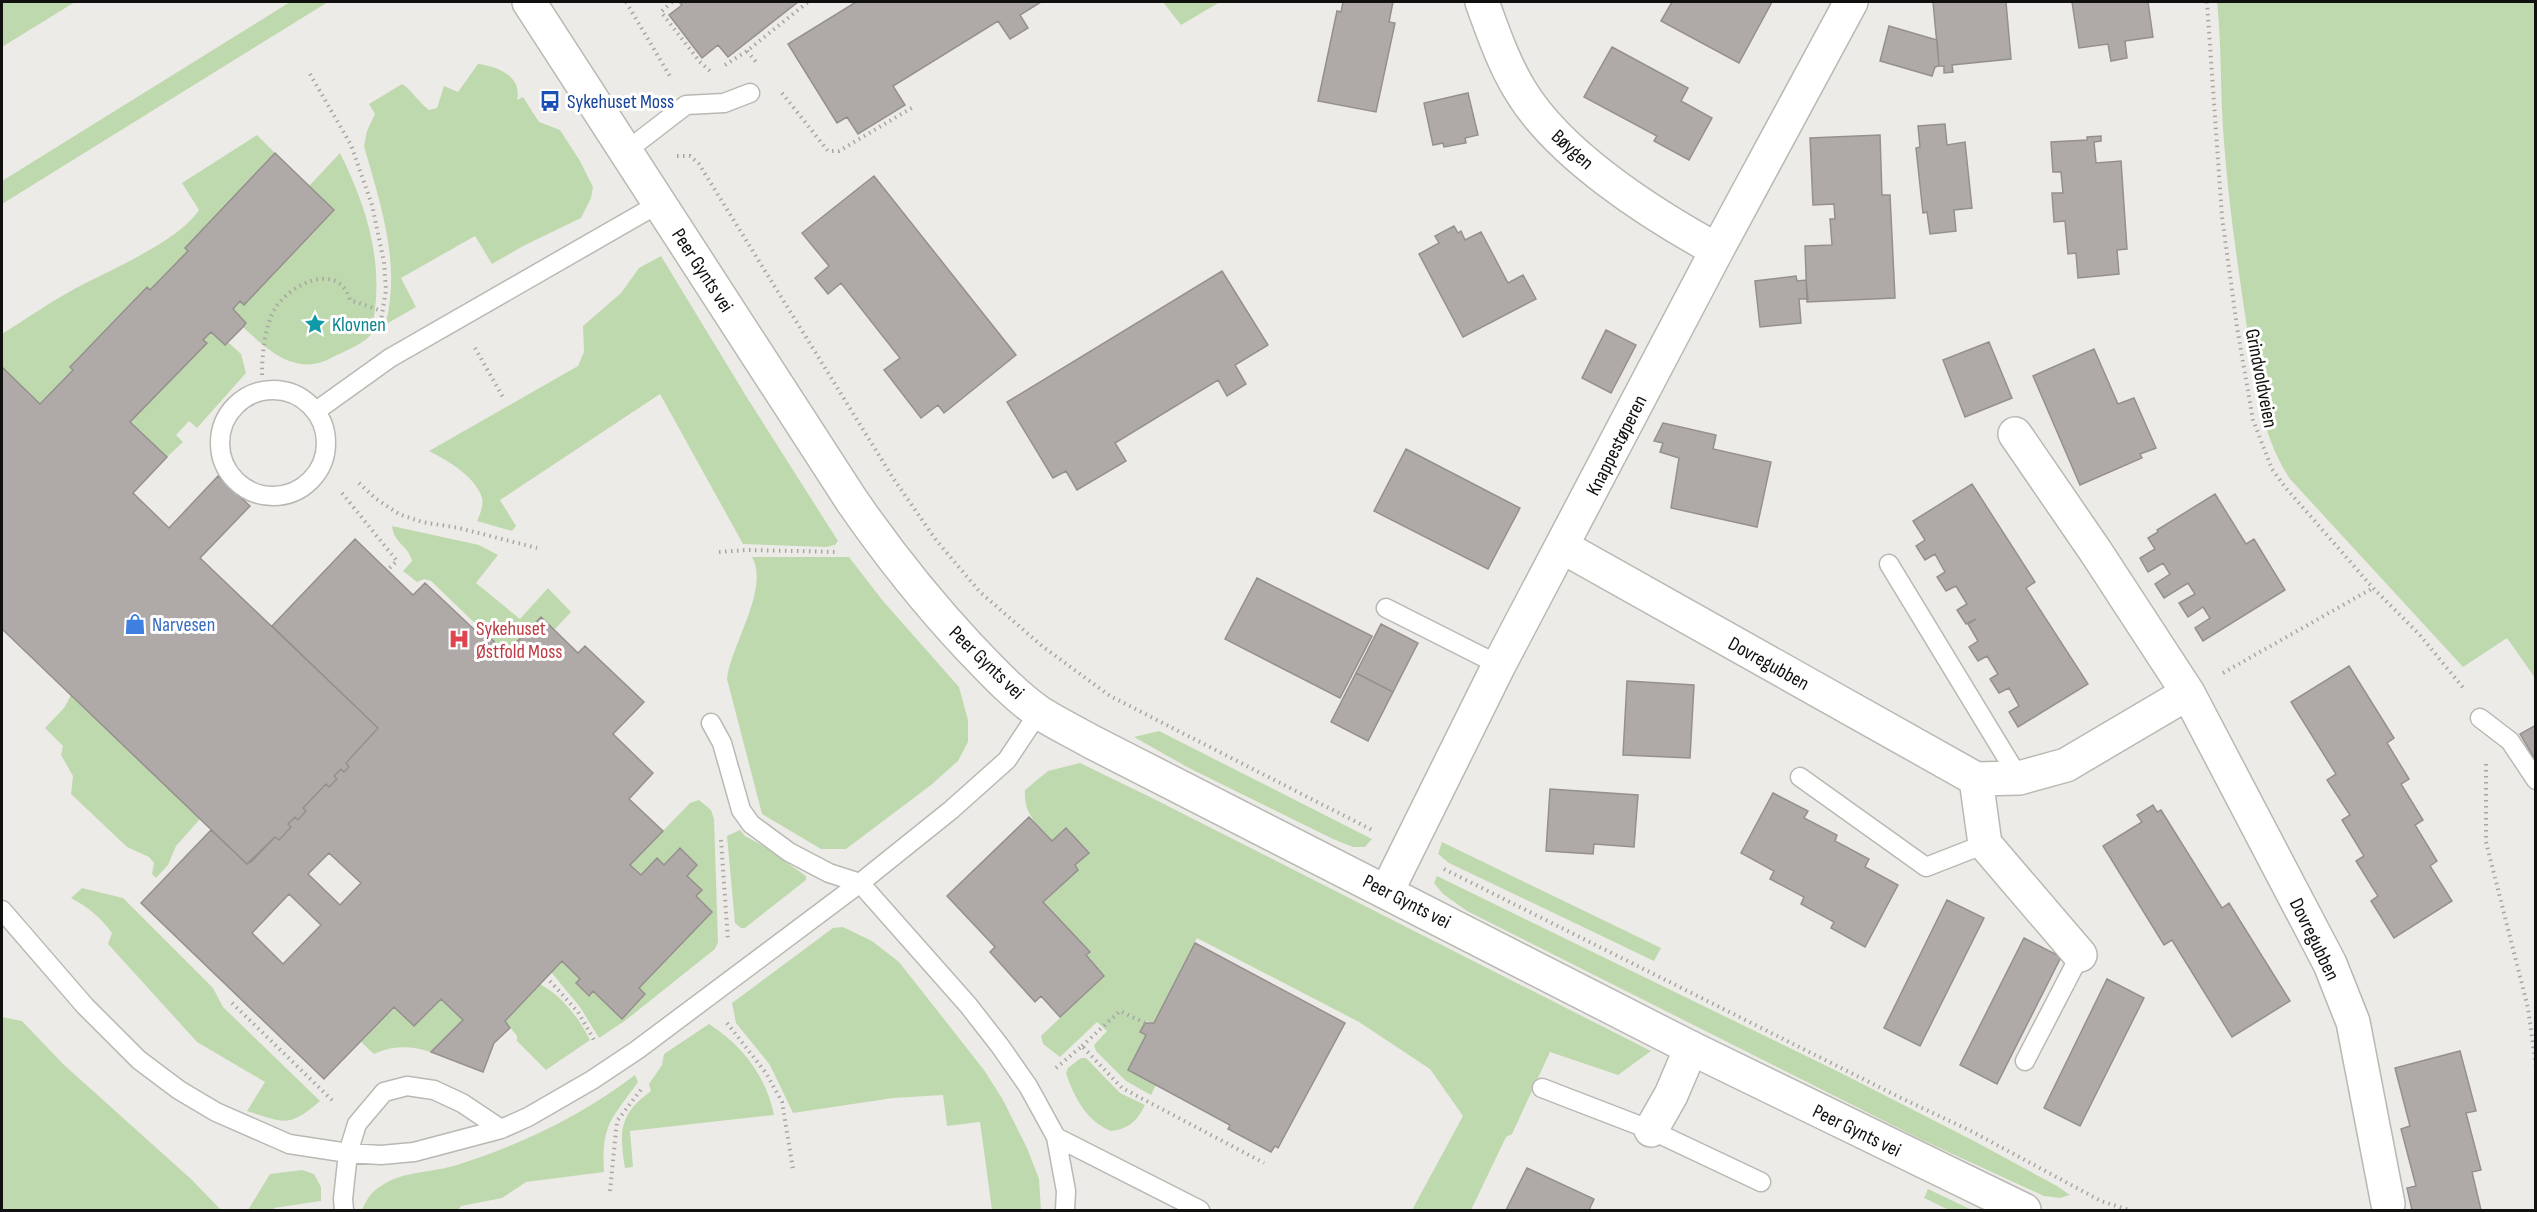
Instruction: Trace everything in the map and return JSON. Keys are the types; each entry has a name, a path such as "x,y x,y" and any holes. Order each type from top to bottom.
{"street":[{"name":"Peer Gynts vei","path":"529,2 890,557 939,615 1001,680 1039,712 1092,742 1691,1048 2024,1210"},
{"name":"Bøygen","path":"1482,2 1499,51 1520,92 1551,130 1594,170 1672,225 1717,250"},
{"name":"Knappestøperen","path":"1387,891 1499,665 1717,250 1851,2"},
{"name":"Dovregubben","path":"2015,434 2096,552 2188,693 2330,964 2353,1022 2388,1204"},
{"name":"Dovregubben","path":"1563,547 1976,779"},
{"path":"2080,955 1985,843 1976,779 2019,778 2066,765 2188,693"},
{"path":"1651,1130 1671,1095 1691,1048"}],"lane":[{"path":"631,161 686,105 724,103 750,93"},
{"path":"316,411 390,358 660,203"},
{"path":"266,390 285,391 302,398 316,411 324,427 327,446 322,464 312,480 297,491 279,496 261,495 244,488 230,475 222,459 219,440 224,422 234,406 248,395 266,390"},
{"path":"1889,564 2019,778"},
{"path":"1386,608 1499,665"},
{"path":"2,910 86,1006 139,1059 179,1090 216,1112 289,1144 348,1153 381,1155 414,1152 501,1129 528,1117 592,1080 637,1050 860,883 951,810 1007,760 1039,712"},
{"path":"2481,718 2510,741 2535,780"},
{"path":"711,723 722,743 741,810 751,824 789,852 829,873 860,883 968,1005 1028,1086 1056,1137 1066,1191 1065,1210"},
{"path":"1800,777 1926,867 1985,843"},
{"path":"2025,1061 2080,955"},
{"path":"344,1210 348,1153 357,1124 384,1092 407,1086 434,1090 462,1103 501,1129"},
{"path":"1542,1088 1651,1130 1761,1182"},
{"path":"1056,1137 1200,1210"}],"path":[{"path":"626,2 686,105"},
{"path":"672,2 661,12 700,62 710,71 716,69"},
{"path":"721,67 747,51 808,2"},
{"name":"Grindvoldveien","path":"2207,2 2222,217 2253,420 2272,469 2285,487 2373,588 2445,663 2466,690 2481,718"},
{"path":"747,51 762,69"},
{"path":"310,74 351,145 369,194 384,262 386,290 379,339 390,358"},
{"path":"777,87 828,151 839,151 915,106"},
{"path":"631,161 690,156 699,164 893,478 936,540 980,592 1032,639 1073,671 1110,696 1407,850 1971,1131 2102,1201 2129,1210"},
{"path":"262,375 266,328 277,304 294,290 320,279 330,278 340,282 348,291 350,300 382,311"},
{"path":"459,320 504,399"},
{"path":"359,483 375,498 399,514 422,522 459,528 537,548"},
{"path":"342,493 397,561 387,570"},
{"path":"719,552 748,550 840,552"},
{"path":"2188,693 2373,588"},
{"path":"2485,796 2486,842 2528,1008 2535,1067"},
{"path":"721,837 721,870 729,946"},
{"path":"550,981 578,1012 597,1047"},
{"path":"707,998 774,1085 785,1114 793,1169"},
{"path":"232,1003 333,1101"},
{"path":"1028,1086 1062,1063 1120,1011 1145,1023"},
{"path":"1082,1046 1122,1088 1264,1163"},
{"path":"610,1191 617,1121 643,1087 648,1069 637,1050"}],"green space":[{"path":"2,2 75,2 2,47"},
{"path":"290,2 328,2 2,204 2,181"},
{"path":"1163,2 1220,2 1181,25"},
{"path":"2217,2 2535,2 2535,678 2507,638 2463,667 2290,479 2280,462 2267,429 2258,395 2238,267 2224,142"},
{"path":"478,64 493,67 506,74 516,85 517,100 523,97 539,122 560,130 593,187 591,198 581,218 492,264 475,236 401,278 416,307 388,323 386,322 390,300 390,255 382,211 364,146 367,131 375,114 369,104 402,84 429,110 437,108 444,86 458,92"},
{"path":"257,135 275,153 185,248 188,251 150,290 146,287 70,367 73,370 40,404 2,367 2,334 66,293 143,254 176,233 199,210 182,183"},
{"path":"340,153 365,212 374,253 376,295 373,331 360,343 331,358 318,363 294,363 272,352 252,336 243,327 246,323 233,309 240,301 244,305 334,211 309,186"},
{"path":"661,256 838,541 835,545 826,547 743,544 660,394 500,500 516,526 512,531 477,521 482,504 479,490 460,470 429,451 578,366 584,352 583,326 621,293 639,268"},
{"path":"211,332 224,345 228,342 241,354 246,373 197,428 189,421 176,435 183,442 167,457 130,422 206,344 203,340"},
{"path":"392,526 479,545 498,555 476,583 520,619 548,588 571,612 554,630 506,653 431,581 424,579 417,582 403,571 412,561 393,532"},
{"path":"752,557 849,557 883,601 959,687 968,720 968,742 958,761 931,785 846,849 821,849 762,814 727,679 753,600 756,570"},
{"path":"71,695 200,819 176,846 168,865 156,878 152,874 154,863 149,857 127,847 71,794 73,776 61,755 63,746 45,728 64,708"},
{"path":"1159,731 1372,839 1365,847 1353,847 1333,839 1187,767 1134,737"},
{"path":"1080,763 1651,1051 1618,1075 1550,1052 1512,1134 1506,1137 1471,1210 1412,1210 1463,1116 1430,1069 1359,1022 1197,938 1154,1023 1146,1021 1141,1032 1146,1035 1156,1085 1151,1095 1126,1081 1096,1051 1094,1045 1107,1031 1097,1022 1060,1057 1043,1044 1041,1036 1104,976 1086,955 1089,952 1043,902 1078,870 1075,865 1089,853 1066,828 1052,841 1036,824 1029,812 1025,790 1048,771"},
{"path":"699,800 711,810 714,819 718,942 715,949 626,1020 599,1038 580,1007 551,972 562,961 580,979 576,984 588,996 593,991 622,1018 645,995 639,988 712,912 696,896 702,890 687,876 697,865 680,848 664,865 657,858 641,875 630,865 690,803"},
{"path":"740,830 745,836 806,876 806,880 745,928 735,923 727,836"},
{"path":"1442,842 1661,948 1654,961 1449,863 1438,854"},
{"path":"1437,876 1841,1073 1974,1141 2070,1195 2060,1198 2044,1196 1920,1139 1467,911 1443,894 1434,883"},
{"path":"82,888 123,898 213,988 223,1007 320,1101 301,1116 286,1121 247,1111 265,1082 197,1042 108,944 112,933 103,922 71,898"},
{"path":"843,927 872,941 899,962 984,1070 1003,1100 1027,1148 1039,1179 1041,1210 992,1210 980,1122 947,1126 943,1095 893,1098 793,1113 770,1065 736,1023 732,1003 833,928"},
{"path":"540,984 569,1008 590,1040 546,1070 517,1041 517,1036 505,1021"},
{"path":"441,999 463,1020 431,1052 402,1047 374,1054 361,1042 394,1007 414,1026"},
{"path":"2,1017 22,1021 63,1064 191,1179 221,1210 2,1210"},
{"path":"709,1024 732,1042 751,1063 765,1087 774,1115 630,1131 633,1167 625,1168 622,1134 627,1116 640,1099 651,1091 649,1084 662,1065 664,1054"},
{"path":"1081,1058 1086,1058 1120,1093 1145,1105 1132,1123 1111,1131 1102,1127 1088,1115 1073,1091 1066,1073 1068,1068"},
{"path":"635,1075 638,1082 615,1114 607,1132 604,1143 604,1172 526,1182 502,1198 461,1206 458,1210 362,1210 372,1193 390,1181 410,1174 460,1164 529,1138 594,1103"},
{"path":"302,1170 314,1174 321,1187 321,1201 274,1208 274,1210 248,1210 270,1174"},
{"path":"1928,1189 1972,1210 1949,1210 1924,1198"}],"building":[{"path":"679,2 798,2 728,57 718,45 702,58 669,15 682,5"},
{"path":"856,2 1041,2 1020,15 1028,28 1010,39 998,21 893,86 905,105 858,134 847,117 837,123 788,44"},
{"path":"1343,2 1393,2 1389,22 1395,23 1376,112 1318,101 1337,11 1341,12"},
{"path":"1672,2 1772,2 1739,63 1661,21"},
{"path":"1933,2 2006,2 2011,59 1952,65 1953,72 1944,73 1944,66 1939,66"},
{"path":"2072,2 2148,2 2153,37 2125,41 2127,58 2111,61 2108,44 2079,48"},
{"path":"1889,26 1937,40 1939,66 1935,67 1932,76 1880,61"},
{"path":"1612,47 1688,88 1681,101 1712,118 1689,160 1654,141 1657,136 1584,97"},
{"path":"1468,93 1478,135 1465,138 1466,143 1444,147 1443,143 1433,145 1424,103"},
{"path":"1945,124 1947,145 1965,142 1972,208 1954,210 1956,231 1930,234 1927,212 1923,213 1916,148 1920,147 1918,126"},
{"path":"1880,135 1882,195 1890,195 1895,298 1807,302 1805,246 1832,245 1830,219 1835,219 1834,204 1813,205 1810,138"},
{"path":"2101,136 2101,141 2094,142 2096,163 2121,161 2127,249 2117,250 2119,274 2078,278 2076,253 2068,254 2065,221 2054,222 2052,193 2063,193 2061,172 2053,172 2051,142 2087,140 2087,137"},
{"path":"275,153 334,210 244,305 240,301 233,309 246,323 243,327 225,345 211,332 203,340 207,343 130,422 167,457 133,493 169,528 218,476 250,506 200,558 378,728 346,763 349,767 344,772 341,769 334,776 337,779 329,787 326,784 303,808 306,811 298,820 295,817 288,824 291,827 279,840 275,837 247,864 2,629 2,367 40,404 73,370 70,367 147,287 150,290 188,251 185,248"},
{"path":"874,176 1016,355 944,413 938,405 921,418 884,370 900,358 841,283 828,294 815,278 829,266 802,233"},
{"path":"1454,226 1458,233 1461,231 1465,240 1481,232 1508,283 1523,275 1536,299 1463,337 1419,254 1439,243 1435,236"},
{"path":"1222,271 1268,345 1235,365 1246,384 1227,396 1218,380 1115,443 1126,461 1077,490 1066,471 1053,478 1007,402"},
{"path":"1796,276 1797,281 1806,280 1808,299 1799,299 1801,323 1760,327 1755,281"},
{"path":"1606,330 1636,345 1611,393 1582,378"},
{"path":"1989,342 2012,398 1965,417 1943,360"},
{"path":"2094,349 2118,404 2134,398 2156,448 2140,454 2142,458 2080,485 2033,376"},
{"path":"1663,423 1716,435 1713,449 1771,462 1757,527 1671,508 1679,458 1660,452 1663,443 1654,441"},
{"path":"1406,449 1520,508 1488,569 1374,511"},
{"path":"1972,484 2035,582 2026,588 2088,684 2018,727 2009,712 2019,706 2009,688 1999,693 1990,679 1998,674 1987,656 1978,661 1969,647 1978,641 1968,624 1976,619 1966,624 1957,610 1967,604 1956,586 1946,591 1937,577 1945,572 1935,554 1925,560 1916,546 1925,540 1913,521"},
{"path":"2215,494 2246,544 2254,539 2285,590 2203,641 2195,628 2210,618 2203,607 2188,617 2179,603 2195,594 2188,583 2164,598 2155,584 2170,574 2163,563 2148,572 2140,558 2155,549 2148,538 2158,532 2157,530"},
{"path":"355,539 413,595 425,583 479,634 482,630 506,653 541,617 578,653 585,646 644,702 613,734 653,773 629,799 663,831 630,865 641,875 657,858 664,865 680,848 697,865 687,876 702,890 696,896 712,912 639,988 645,994 622,1019 593,991 589,996 576,983 580,979 562,961 505,1021 510,1028 494,1043 483,1072 431,1052 463,1020 441,999 414,1026 394,1007 324,1079 141,903 211,830 247,864 252,861 275,837 279,840 291,827 288,824 295,817 298,820 306,811 303,808 326,784 329,787 337,779 334,776 341,769 344,772 349,767 346,763 378,728 272,626","holes":["329,853 361,883 340,905 308,874","289,894 321,925 283,964 252,933"]},
{"path":"1257,578 1372,636 1340,698 1225,639"},
{"path":"1381,624 1418,643 1393,692 1356,673"},
{"path":"2349,666 2394,738 2387,743 2409,779 2401,784 2423,820 2415,825 2437,861 2430,866 2452,901 2394,938 2371,901 2378,896 2356,861 2364,856 2342,820 2350,815 2327,780 2336,774 2291,702"},
{"path":"1356,673 1393,692 1368,741 1331,722"},
{"path":"1627,681 1694,685 1690,758 1623,755"},
{"path":"2536,725 2536,761 2520,734"},
{"path":"1550,789 1638,795 1634,847 1594,844 1593,854 1546,851"},
{"path":"1773,793 1808,811 1804,818 1837,835 1835,841 1869,859 1865,867 1898,885 1865,947 1831,928 1834,922 1801,904 1804,897 1770,879 1774,871 1741,853"},
{"path":"2153,805 2157,812 2161,810 2222,908 2229,903 2290,1001 2232,1037 2172,940 2164,945 2103,846 2142,822 2137,815"},
{"path":"1029,817 1052,841 1066,828 1089,853 1075,865 1078,870 1043,902 1090,952 1086,955 1104,976 1060,1017 1041,996 1035,1002 990,952 995,947 947,896"},
{"path":"1947,900 1984,918 1920,1046 1884,1028"},
{"path":"2024,938 2061,957 1997,1084 1960,1065"},
{"path":"1195,943 1345,1023 1278,1148 1275,1146 1271,1152 1228,1129 1230,1125 1128,1070 1146,1035 1140,1032 1145,1023 1154,1023"},
{"path":"2107,979 2144,998 2080,1126 2044,1108"},
{"path":"2460,1051 2476,1111 2466,1113 2481,1170 2472,1172 2481,1210 2412,1210 2407,1188 2416,1186 2401,1129 2410,1126 2395,1068"},
{"path":"1527,1168 1594,1199 1589,1210 1506,1210"}],"place":[{"name":"Sykehuset Moss","path":"550,101"},
{"name":"Klovnen","path":"315,324"},
{"name":"Narvesen","path":"135,624"},
{"name":"Sykehuset Østfold Moss","path":"459,639"}]}
